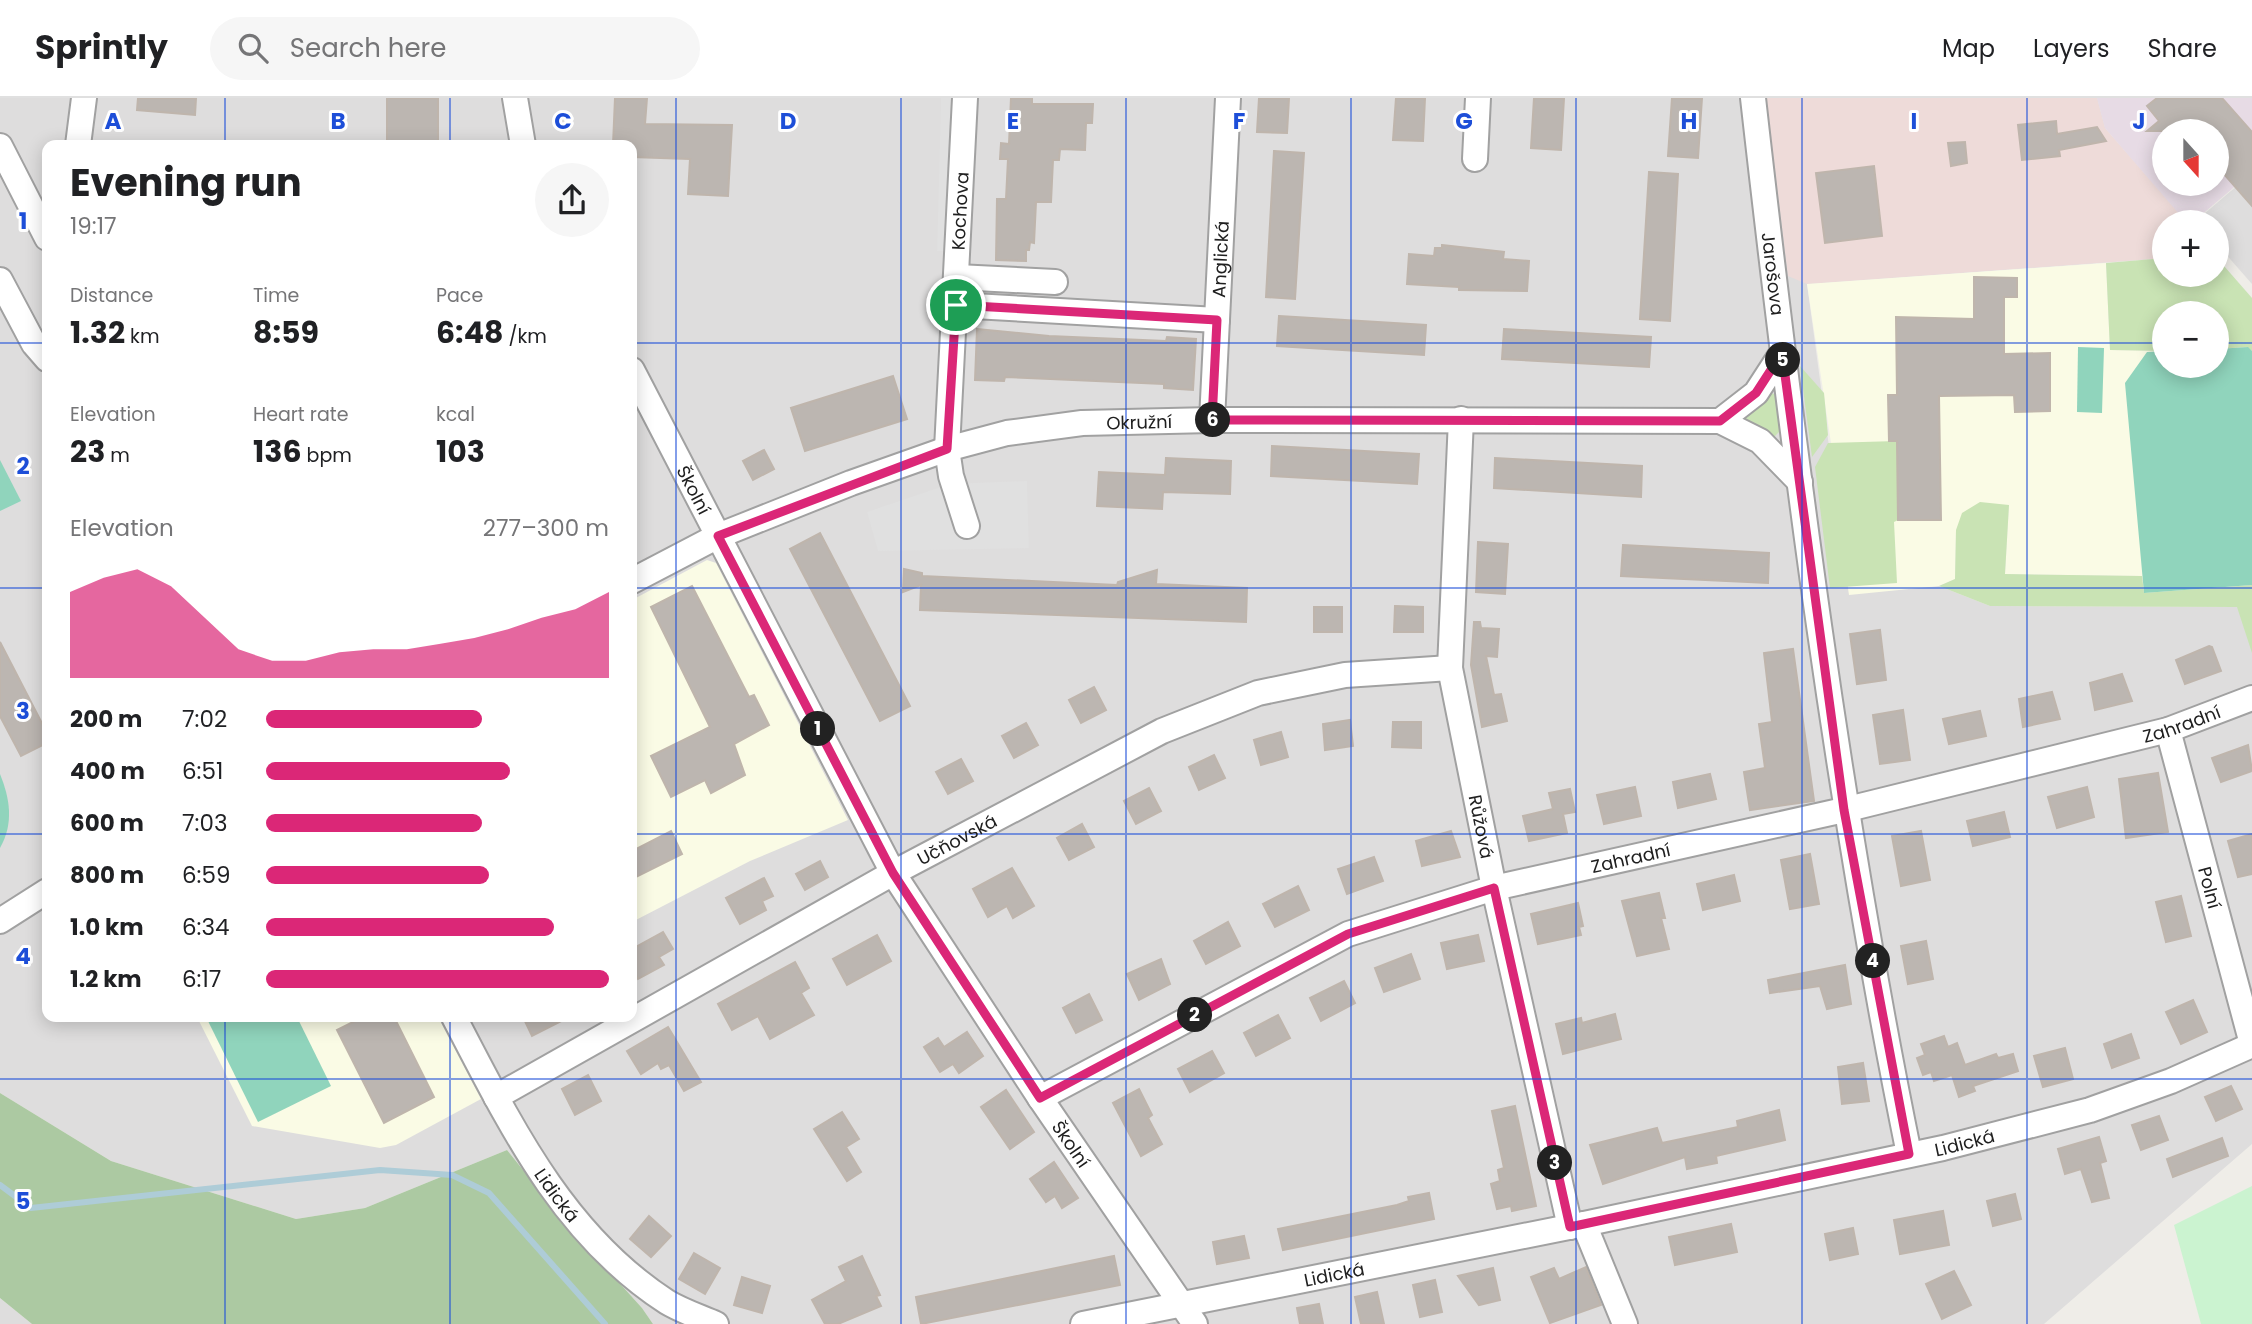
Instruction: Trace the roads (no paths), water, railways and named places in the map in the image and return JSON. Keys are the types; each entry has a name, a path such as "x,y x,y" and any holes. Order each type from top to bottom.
{"street":[{"path":"79,140 84,98"},
{"path":"515,98 522,140"},
{"name":"Kochova","path":"965,98 947,449 951,476 967,526"},
{"name":"Anglická","path":"1212,420 1228,98"},
{"path":"1475,159 1478,98"},
{"name":"Jarošova","path":"1753,98 1782,353 1844,810 1909,1154"},
{"path":"0,146 42,228"},
{"path":"957,277 1055,282"},
{"path":"0,280 34,344 42,353"},
{"path":"956,305 1217,320"},
{"path":"1720,421 1756,393 1782,353"},
{"name":"Školní","path":"637,380 893,873 1040,1098 1188,1315"},
{"name":"Okružní","path":"637,578 718,536 947,449 1007,433 1082,423 1461,419 1720,421 1760,441 1800,482"},
{"name":"Růžová","path":"1461,419 1450,668 1494,888 1577,1225"},
{"name":"Učňovská","path":"637,1017 893,873 1162,731 1258,693 1345,675 1450,668"},
{"name":"Zahradní","path":"1040,1098 1348,934 1494,888 1844,810 2168,730 2252,698"},
{"name":"Polní","path":"2168,730 2252,1044"},
{"path":"0,921 42,894"},
{"name":"Lidická","path":"457,1022 496,1097 553,1194 604,1251 668,1302 716,1324"},
{"name":"Učňovská","path":"496,1097 629,1022"},
{"name":"Lidická","path":"1083,1324 1188,1315 1577,1225 1909,1154 2090,1110 2171,1081 2252,1044"},
{"path":"1577,1225 1625,1324"}],"waterway":[{"path":"0,1185 31,1208 380,1170 452,1175 489,1193 605,1324"}]}
